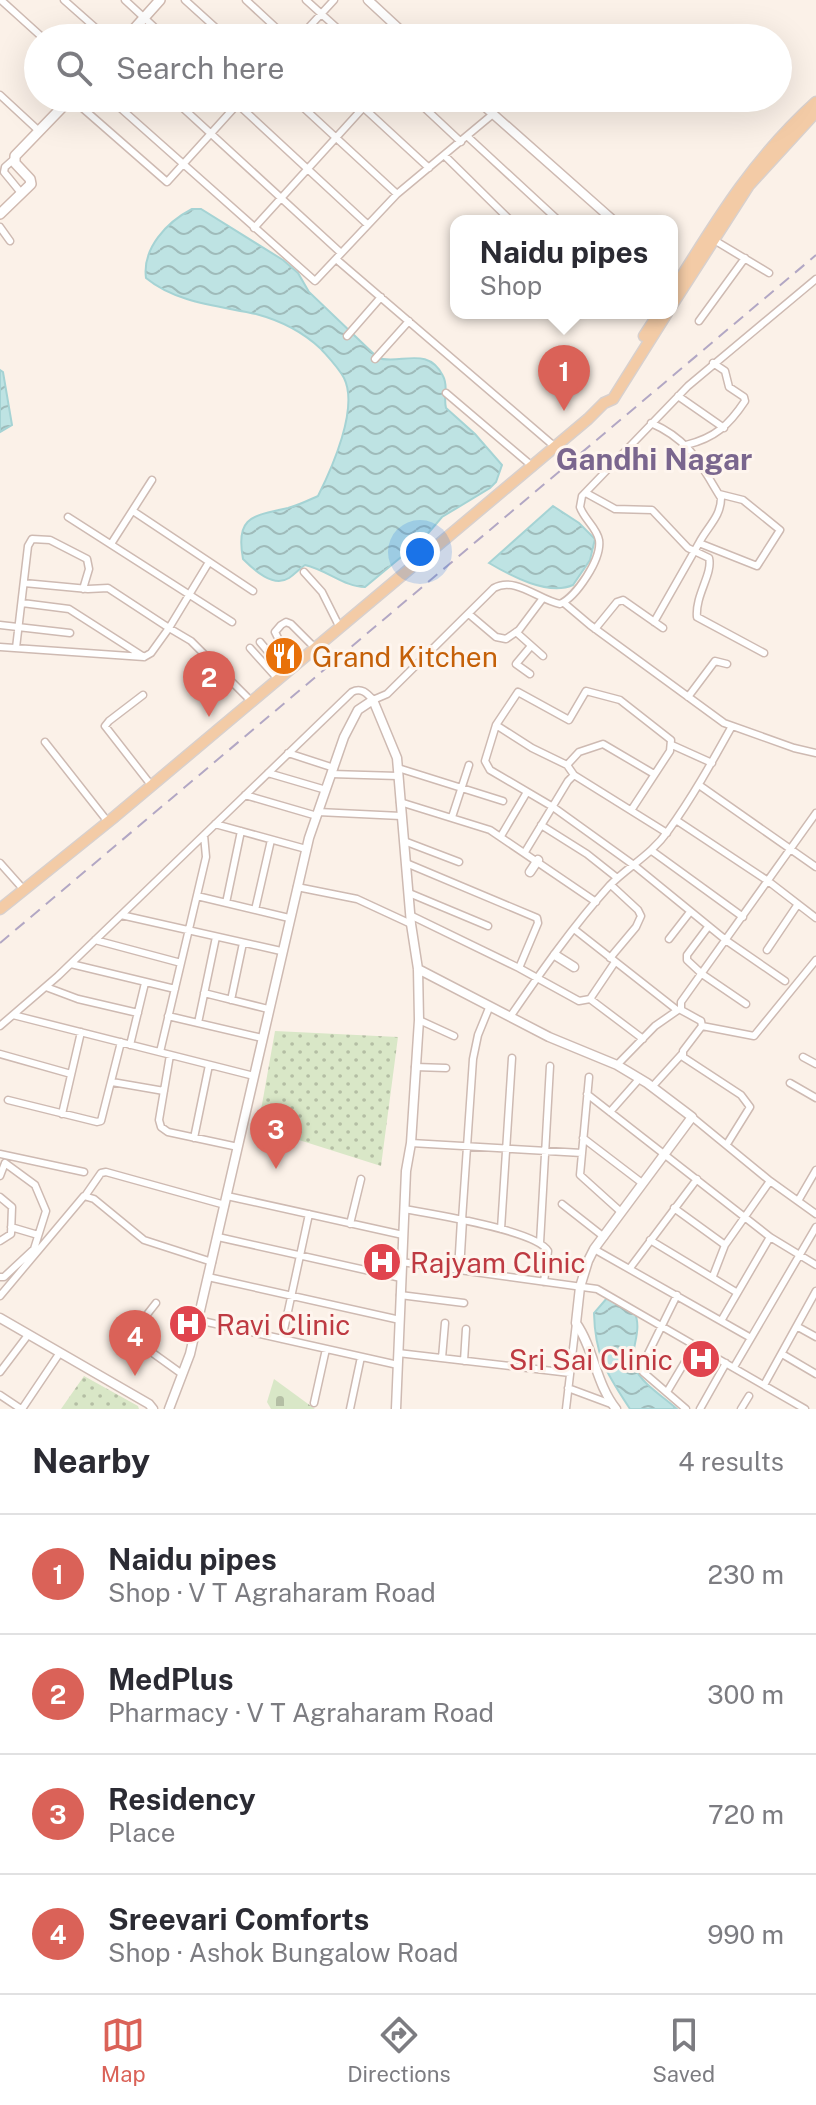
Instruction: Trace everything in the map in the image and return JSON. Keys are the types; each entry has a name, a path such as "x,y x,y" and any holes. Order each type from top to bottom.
{"main road":[{"path":"139,24 160,0"},
{"path":"680,277 714,240 749,185 815,107"},
{"path":"680,277 744,179 792,123 815,107"},
{"path":"0,214 30,187 31,181 14,159 57,112"},
{"path":"0,909 108,822 604,403 661,319"}],"street":[{"path":"1,0 28,24"},
{"path":"64,0 91,24"},
{"path":"125,0 151,24"},
{"path":"185,0 212,24"},
{"path":"246,0 272,24"},
{"path":"306,0 332,24"},
{"path":"312,24 334,0"},
{"path":"368,0 394,24"},
{"path":"0,95 39,131"},
{"path":"87,112 167,182 230,112"},
{"path":"124,112 313,281 318,280 397,194 493,114"},
{"path":"187,112 381,297 554,446"},
{"path":"251,112 367,224"},
{"path":"308,112 397,194"},
{"path":"254,228 359,112"},
{"path":"367,112 429,168"},
{"path":"431,112 552,215"},
{"path":"491,112 607,215"},
{"path":"445,156 505,215"},
{"path":"14,159 4,172 22,194"},
{"path":"0,227 10,241"},
{"path":"714,240 769,273"},
{"path":"699,321 745,258"},
{"path":"564,603 591,569 598,552 599,541 580,507 580,500 651,423 713,363 816,279"},
{"path":"347,336 381,297"},
{"path":"375,359 409,321"},
{"path":"686,445 707,439 724,428 745,399 729,387 725,371 713,363"},
{"path":"446,393 532,466"},
{"path":"678,396 724,428"},
{"path":"651,423 686,445 697,456 722,502 715,522 705,530 654,622"},
{"path":"111,544 152,480"},
{"path":"586,493 615,509 652,510 673,535 694,552 704,555 710,561 700,590 697,617 764,653"},
{"path":"699,543 757,566 780,530 743,500 719,494"},
{"path":"133,511 253,591"},
{"path":"68,517 232,622"},
{"path":"16,648 32,539 43,538 87,559 89,569 83,589"},
{"path":"0,647 144,657 151,653 169,628 209,562"},
{"path":"304,572 322,592 339,626"},
{"path":"24,583 83,589 108,588 191,641 251,701"},
{"path":"169,1409 198,1320 306,849 344,737 358,710 394,689 502,584 517,586 552,602 564,603 595,629 732,726 816,753"},
{"path":"470,615 499,638 506,639 516,632 543,598"},
{"path":"595,629 620,600 626,601 663,628"},
{"path":"22,603 69,609 144,657"},
{"path":"297,662 276,638 275,632 281,625 286,622 291,624 314,647"},
{"path":"0,625 70,633"},
{"path":"516,632 543,656"},
{"path":"260,642 281,675"},
{"path":"530,674 517,667 516,663 531,646"},
{"path":"250,648 281,675"},
{"path":"688,697 715,661 727,664"},
{"path":"712,763 672,745 671,740 620,700 586,691 569,720 518,692 496,725 486,757 490,770 553,807 635,866 708,927 785,981"},
{"path":"0,1026 71,964 352,692 366,692 373,700 397,758 410,920 418,969 419,1020 411,1143 406,1171 396,1409"},
{"path":"143,695 105,726 151,785"},
{"path":"496,725 567,765 574,775 667,833"},
{"path":"509,1018 596,902 611,885 652,851 667,833 699,785 732,726"},
{"path":"45,742 108,822"},
{"path":"567,765 579,752 603,744 654,774"},
{"path":"632,809 672,745"},
{"path":"288,753 332,771 398,772 462,787 503,801"},
{"path":"452,817 469,765"},
{"path":"268,773 326,790"},
{"path":"525,852 574,775"},
{"path":"699,785 816,867"},
{"path":"501,836 527,792"},
{"path":"245,795 317,814 401,816"},
{"path":"400,802 478,824 538,860 596,902"},
{"path":"617,1065 655,1026 679,1009 683,999 816,813"},
{"path":"676,820 768,881 816,918"},
{"path":"215,824 306,849"},
{"path":"541,825 616,877"},
{"path":"226,903 241,831"},
{"path":"160,1052 206,857 204,835"},
{"path":"255,910 271,840"},
{"path":"404,841 459,862"},
{"path":"652,851 743,917"},
{"path":"530,872 538,860"},
{"path":"0,863 24,890"},
{"path":"406,863 537,918 538,923 519,968"},
{"path":"297,887 357,899 410,920 519,968 573,999 583,1001 590,999 641,916 611,885"},
{"path":"409,893 488,926"},
{"path":"197,896 289,918"},
{"path":"767,950 798,904"},
{"path":"669,939 690,912"},
{"path":"121,915 281,951"},
{"path":"708,927 686,958 688,963 746,1004"},
{"path":"574,929 679,1009 701,1021 702,1026"},
{"path":"198,1023 216,937"},
{"path":"95,940 181,963"},
{"path":"231,1000 243,943"},
{"path":"555,955 574,967"},
{"path":"702,1026 754,1036 816,960"},
{"path":"71,964 175,989"},
{"path":"418,969 509,1018 640,1078 816,1214"},
{"path":"130,1045 145,983"},
{"path":"46,987 78,999 138,1013"},
{"path":"204,993 268,1009"},
{"path":"590,999 643,1039"},
{"path":"459,1270 475,1046 489,1008"},
{"path":"13,1015 254,1076"},
{"path":"168,1016 262,1038"},
{"path":"419,1020 454,1036"},
{"path":"652,1087 702,1026"},
{"path":"62,1114 81,1032"},
{"path":"8,1100 101,1121 121,1042"},
{"path":"0,1054 71,1074"},
{"path":"682,1054 741,1095 749,1105 750,1110 727,1144"},
{"path":"170,1055 159,1120 161,1127 168,1132 238,1147"},
{"path":"803,1057 816,1064"},
{"path":"501,1229 512,1058"},
{"path":"194,1138 209,1065"},
{"path":"540,1243 550,1066"},
{"path":"415,1067 446,1068"},
{"path":"589,1077 581,1177 621,1212"},
{"path":"610,1112 640,1078"},
{"path":"112,1082 164,1091"},
{"path":"790,1083 816,1098"},
{"path":"587,1094 770,1237 816,1265"},
{"path":"566,1409 580,1287 588,1261 692,1117"},
{"path":"583,1138 642,1183"},
{"path":"411,1143 582,1153"},
{"path":"4,1157 84,1172"},
{"path":"0,1176 4,1157"},
{"path":"0,1277 4,1277 34,1249 46,1211 35,1185 4,1157"},
{"path":"798,1201 816,1170"},
{"path":"0,1296 103,1172 403,1235"},
{"path":"350,1224 361,1179"},
{"path":"630,1268 697,1179"},
{"path":"713,1276 725,1245 770,1181"},
{"path":"85,1196 94,1199 144,1240 212,1262"},
{"path":"0,1197 12,1207 11,1234 0,1241"},
{"path":"562,1204 604,1237"},
{"path":"674,1208 725,1245"},
{"path":"404,1209 501,1229 540,1243 548,1251 544,1282"},
{"path":"282,1339 309,1214"},
{"path":"11,1227 38,1235"},
{"path":"734,1367 816,1227"},
{"path":"218,1237 401,1278"},
{"path":"721,1321 770,1237"},
{"path":"650,1240 736,1292"},
{"path":"594,1249 751,1338"},
{"path":"401,1262 590,1287 604,1292 805,1409"},
{"path":"208,1277 400,1320"},
{"path":"764,1385 816,1291"},
{"path":"400,1295 464,1303"},
{"path":"677,1295 641,1368 686,1409"},
{"path":"156,1303 138,1326 135,1336 143,1346 182,1374"},
{"path":"0,1318 153,1409"},
{"path":"198,1320 398,1365"},
{"path":"442,1358 445,1323"},
{"path":"576,1323 614,1406"},
{"path":"798,1327 816,1337"},
{"path":"464,1361 466,1329"},
{"path":"0,1372 28,1335"},
{"path":"667,1392 695,1345"},
{"path":"314,1403 326,1349"},
{"path":"398,1353 570,1373"},
{"path":"0,1395 21,1409 59,1354"},
{"path":"782,1354 816,1374"},
{"path":"350,1409 361,1357"},
{"path":"700,1409 726,1363"},
{"path":"568,1388 614,1406"},
{"path":"741,1409 749,1396"},
{"path":"1,1409 7,1400"},
{"path":"784,1409 789,1400"}],"green space":[{"path":"275,1031 398,1037 381,1166 258,1127"},
{"path":"84,1376 138,1406 139,1409 61,1409"},
{"path":"274,1379 315,1409 271,1409 267,1402"}],"water":[{"path":"192,209 201,209 283,260 298,273 309,292 378,358 430,361 445,380 446,408 475,434 502,465 496,482 490,488 442,517 424,538 365,587 305,565 289,578 277,581 264,576 243,559 242,534 249,520 318,496 342,438 348,391 342,374 327,356 291,327 256,314 184,298 146,278 148,256 158,237"},
{"path":"0,370 3,372 12,425 0,432"},
{"path":"553,506 579,523 595,539 590,560 573,585 563,588 541,586 519,579 489,563"},
{"path":"607,1298 634,1311 637,1319 633,1354 635,1368 648,1385 677,1409 630,1409 604,1364 597,1342 594,1313"}],"railway":[{"path":"0,943 816,255"}],"place":[{"name":"Naidu pipes","path":"564,411"},
{"name":"Grand Kitchen","path":"284,656"},
{"name":"MedPlus","path":"209,717"},
{"name":"Residency","path":"276,1169"},
{"name":"Rajyam Clinic","path":"382,1262"},
{"name":"Ravi Clinic","path":"188,1324"},
{"name":"Sri Sai Clinic","path":"701,1359"},
{"name":"Sreevari Comforts","path":"135,1376"}],"district":[{"name":"Gandhi Nagar","path":"654,459"}]}
